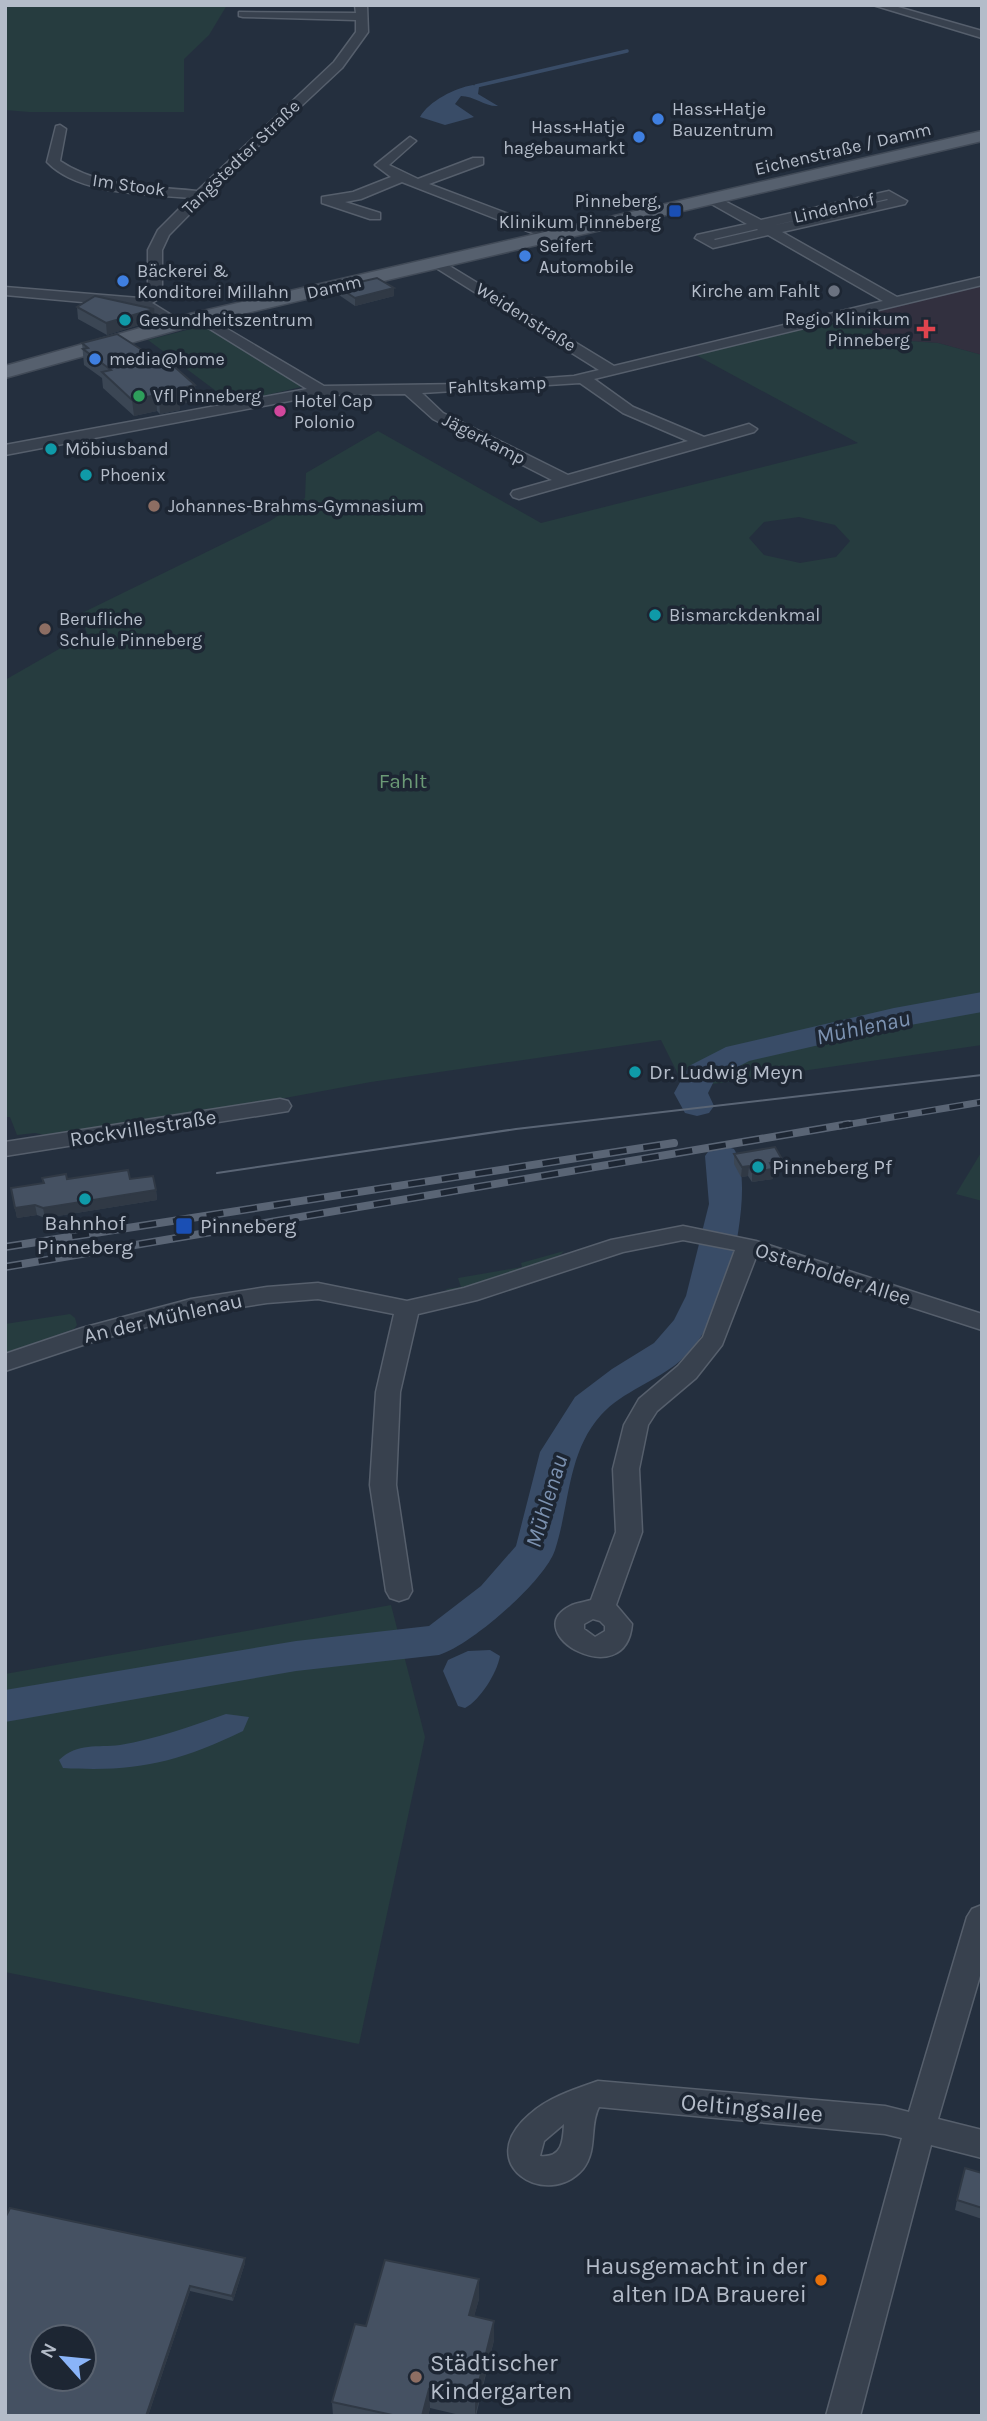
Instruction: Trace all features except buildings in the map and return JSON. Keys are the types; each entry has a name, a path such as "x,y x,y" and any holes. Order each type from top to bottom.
{"main road":[{"name":"Eichenstraße / Damm","path":"665,210 982,136"},
{"name":"Damm","path":"5,372 176,324 665,210"}],"street":[{"path":"878,5 981,34"},
{"name":"Tangstedter Straße","path":"142,303 153,296 156,290 157,242 201,194 338,65 362,32 361,11 243,14"},
{"name":"Im Stook","path":"60,129 53,162 63,170 100,184 201,194"},
{"path":"410,141 381,165 383,170 503,214 553,236"},
{"path":"417,184 478,161"},
{"path":"375,216 327,200 356,195 400,178"},
{"name":"Lindenhof","path":"889,195 900,201 763,228 889,195"},
{"name":"Lindenhof","path":"713,199 895,302"},
{"name":"Weidenstraße","path":"438,263 613,372"},
{"name":"Fahltskamp","path":"5,450 321,391 464,388 584,379 982,281"},
{"path":"5,291 142,303 176,324"},
{"path":"202,318 321,391"},
{"path":"584,379 628,410 705,443"},
{"name":"Jägerkamp","path":"408,388 438,416 567,481"},
{"name":"Jägerkamp","path":"519,494 749,429"},
{"name":"Rockvillestraße","path":"5,1149 280,1106"},
{"name":"Osterholder Allee","path":"683,1233 744,1245 982,1322"},
{"name":"An der Mühlenau","path":"5,1363 90,1334 191,1307 267,1295 318,1291 407,1309 469,1295 619,1245 683,1233"},
{"path":"601,1610 626,1547 629,1532 626,1469 636,1425 648,1405 687,1372 714,1339 744,1245"},
{"path":"398,1591 383,1485 388,1392 407,1309"},
{"path":"843,2416 919,2129 982,1917"},
{"name":"Oeltingsallee","path":"585,2099 598,2094 885,2120 919,2129"},
{"path":"919,2129 982,2144"}],"shaded area":[{"name":"Regio Klinikum Pinneberg","path":"982,283 982,355 938,343 894,340 845,317"}],"green space":[{"path":"5,5 227,5 209,35 184,59 184,112 29,112 5,110"},
{"name":"Fahlt","path":"845,317 894,340 938,343 982,355 982,1045 685,1088 661,1040 371,1082 64,1139 35,1133 17,1135 10,1117 5,1117 5,680 87,633 80,614 270,521 305,498 306,473 378,431 541,523 858,443 696,355","holes":["799,517 835,525 850,541 836,557 800,563 764,555 749,538 764,522"]},
{"path":"206,325 305,386 232,403 148,340"},
{"path":"982,1151 982,1201 956,1194"},
{"path":"564,1251 560,1255 459,1290 448,1292 446,1289 461,1287 458,1278 522,1267 521,1263"},
{"path":"70,1314 77,1325 74,1329 5,1353 5,1324"},
{"path":"391,1605 425,1737 359,2044 5,1972 5,1674"}],"water":[{"path":"473,85 479,87 478,94 498,106 461,96 455,104 474,117 445,125 420,117 443,96"},
{"path":"490,1650 500,1656 492,1678 471,1704 465,1708 458,1706 443,1671 448,1660 468,1651"},
{"path":"226,1714 249,1717 243,1731 176,1758 135,1766 89,1769 63,1768 59,1760 73,1750 147,1739"}],"waterway":[{"path":"476,86 627,51"},
{"name":"Mühlenau","path":"697,1106 691,1093 701,1073 738,1054 894,1018 982,1002"},
{"name":"Mühlenau","path":"5,1706 296,1656 439,1640 495,1597 535,1551 559,1452 588,1406 625,1378 667,1352 690,1325 704,1296 726,1204 722,1156"}],"tram line":[{"path":"217,1173 516,1129 982,1075"}],"railway":[{"path":"839,1126 982,1102"},
{"path":"5,1267 849,1124"},
{"path":"5,1247 674,1143"}],"place":[{"name":"Hass+Hatje Bauzentrum","path":"658,119"},
{"name":"Hass+Hatje hagebaumarkt","path":"639,137"},
{"name":"Pinneberg, Klinikum Pinneberg","path":"675,211"},
{"name":"Seifert Automobile","path":"525,256"},
{"name":"Bäckerei & Konditorei Millahn","path":"123,281"},
{"name":"Kirche am Fahlt","path":"834,291"},
{"name":"Gesundheitszentrum","path":"125,320"},
{"name":"Regio Klinikum Pinneberg","path":"926,329"},
{"name":"media@home","path":"95,359"},
{"name":"Vfl Pinneberg","path":"139,396"},
{"name":"Hotel Cap Polonio","path":"280,411"},
{"name":"Möbiusband","path":"51,449"},
{"name":"Phoenix","path":"86,475"},
{"name":"Johannes-Brahms-Gymnasium","path":"154,506"},
{"name":"Bismarckdenkmal","path":"655,615"},
{"name":"Berufliche Schule Pinneberg","path":"45,629"},
{"name":"Dr. Ludwig Meyn","path":"635,1072"},
{"name":"Pinneberg Pf","path":"758,1167"},
{"name":"Bahnhof Pinneberg","path":"85,1199"},
{"name":"Pinneberg","path":"184,1226"},
{"name":"Hausgemacht in der alten IDA Brauerei","path":"821,2280"},
{"name":"Städtischer Kindergarten","path":"416,2377"}]}
